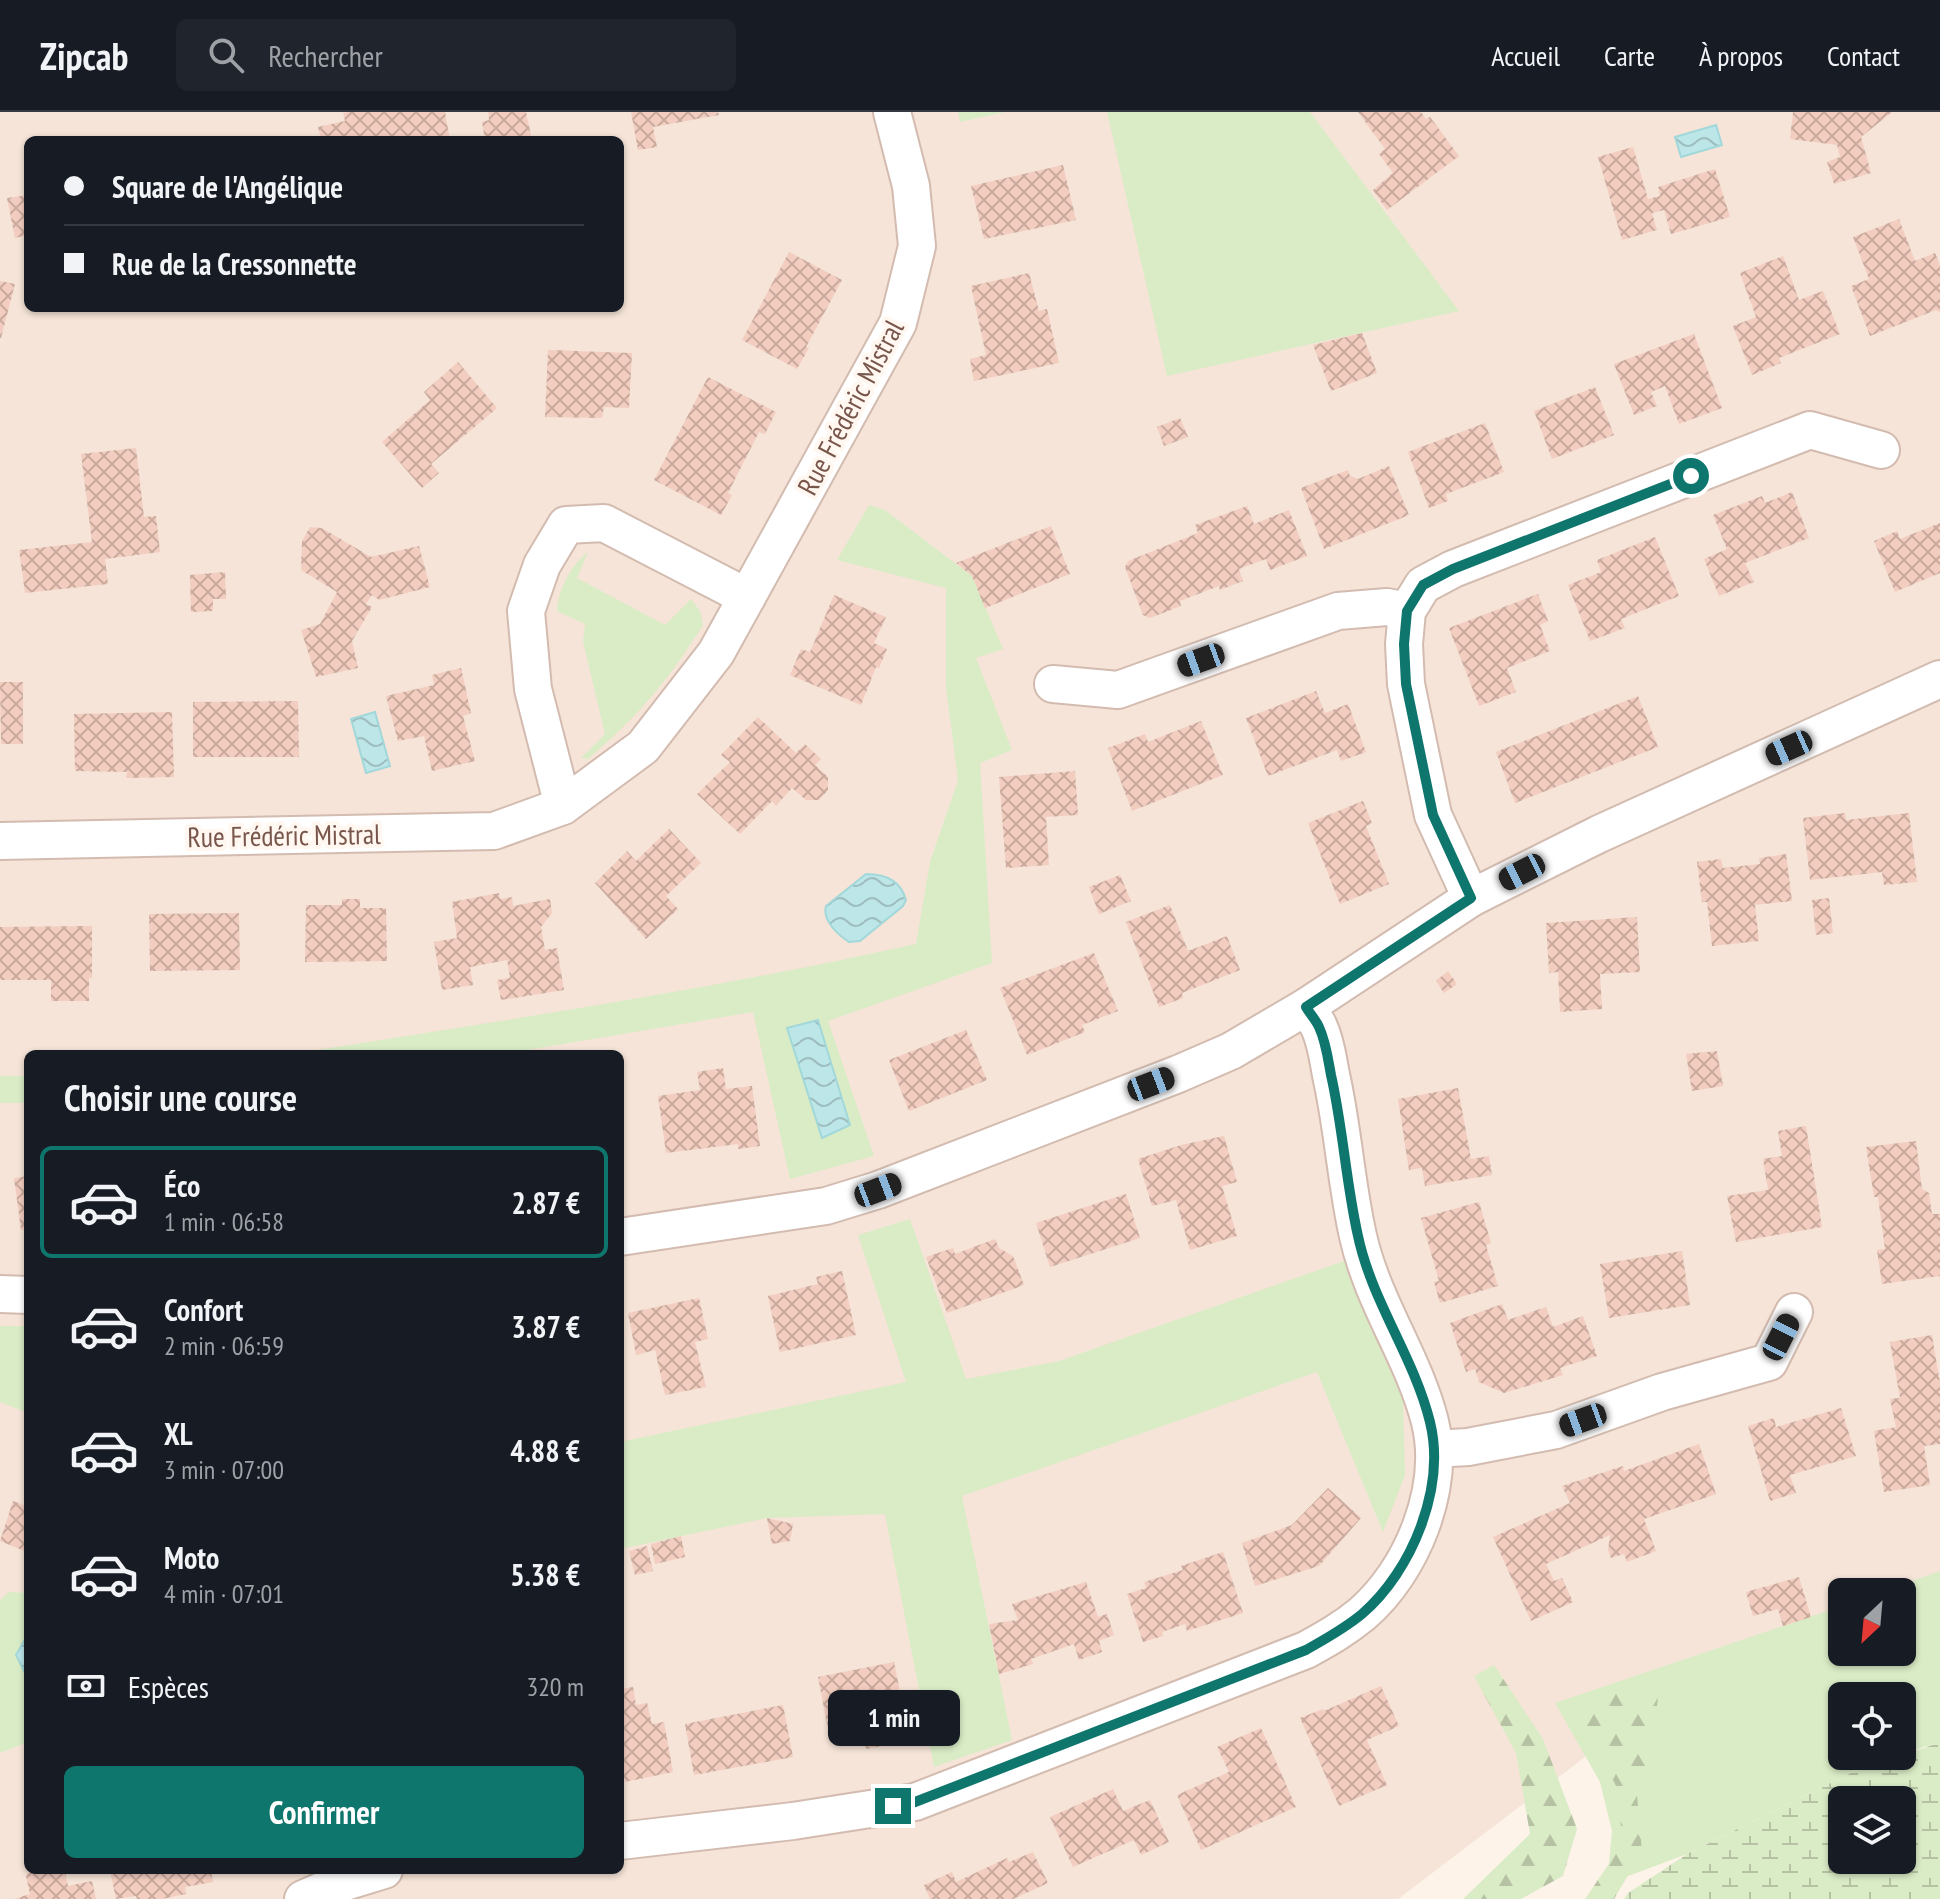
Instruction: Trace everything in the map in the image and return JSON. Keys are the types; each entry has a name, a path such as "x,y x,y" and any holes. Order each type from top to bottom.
{"street":[{"name":"Rue Frédéric Mistral","path":"0,841 494,831 563,806 643,747 716,653 898,323 917,246 911,186 892,112"},
{"path":"1471,898 1433,815 1406,684 1404,644 1407,611 1423,585 1453,569 1810,430 1881,450"},
{"path":"563,806 533,689 526,611 542,565 566,525 604,523 747,597"},
{"path":"1053,684 1118,690 1338,611 1387,607 1407,611"},
{"path":"624,1236 826,1206 878,1190 1178,1074 1231,1051 1306,1007 1471,898 1599,834 1940,679"},
{"path":"624,1841 793,1821 915,1802 1306,1650 1339,1632 1363,1613 1394,1576 1409,1551 1429,1498 1434,1449 1430,1423 1420,1391 1376,1297 1363,1261 1329,1063 1319,1027 1306,1007"},
{"path":"0,1294 24,1295"},
{"path":"1434,1449 1468,1447 1556,1430 1662,1392 1769,1362 1794,1312"},
{"path":"303,1899 371,1874"}],"shaded area":[{"path":"0,112 1940,112 1940,1589 1916,1591 1916,1578 1828,1578 1828,1642 1585,1757 1398,1899 0,1899"}],"green space":[{"path":"958,112 1005,112 960,122"},
{"path":"1107,112 1310,112 1459,311 1167,376"},
{"path":"869,505 885,510 972,576 1003,649 976,658 1012,750 980,763 992,963 828,1021 874,1156 790,1179 753,1012 528,1050 316,1050 682,990 916,944 930,862 958,780 946,687 946,588 837,560"},
{"path":"588,552 577,578 665,625 691,599 700,611 703,625 651,697 588,759 581,758 605,734 583,642 585,624 557,611 566,578"},
{"path":"0,1076 24,1076 24,1103 0,1103"},
{"path":"910,1219 966,1379 1059,1361 1347,1260 1348,1274 1403,1400 1405,1475 1383,1532 1317,1372 962,1496 1012,1740 934,1767 885,1514 767,1518 624,1548 624,1441 906,1382 858,1235"},
{"path":"0,1326 24,1326 24,1411 0,1402"},
{"path":"1940,1571 1940,1742 1916,1750 1916,1682 1828,1682 1828,1770 1857,1770 1687,1854 1607,1884 1612,1831 1600,1782 1555,1703 1828,1611 1828,1666 1916,1666 1916,1580"},
{"path":"9,1592 24,1593 24,1744 0,1753 0,1600"},
{"path":"1494,1665 1543,1739 1577,1829 1563,1876 1521,1899 1463,1899 1530,1834 1516,1753 1474,1676"},
{"path":"1659,1690 1651,1753 1637,1795 1642,1852 1614,1899 1585,1899 1623,1843 1616,1786 1584,1721 1588,1692"},
{"path":"1940,1742 1940,1899 1624,1899 1628,1893 1687,1854 1857,1770 1916,1770 1916,1751"}],"water":[{"path":"1716,125 1722,145 1681,157 1675,137"},
{"path":"375,712 390,766 366,773 351,719"},
{"path":"866,874 880,875 896,883 906,900 903,906 860,941 849,942 828,921 826,906"},
{"path":"818,1020 850,1125 822,1138 787,1028"},
{"path":"24,1641 24,1671 16,1655"}],"building":[{"path":"445,112 449,136 320,136 318,127 345,121 343,113"},
{"path":"488,112 526,112 531,136 484,136 482,122 489,120"},
{"path":"631,112 718,112 719,115 653,127 657,147 638,150"},
{"path":"1358,112 1421,112 1426,119 1430,117 1459,156 1387,210 1373,190 1393,173 1379,154 1385,149"},
{"path":"1793,112 1892,112 1861,137 1871,173 1834,184 1827,162 1840,157 1837,145 1790,139"},
{"path":"1633,147 1648,199 1660,196 1658,187 1715,169 1730,217 1671,234 1664,210 1652,213 1657,230 1622,240 1598,157"},
{"path":"1063,165 1076,220 984,239 971,186"},
{"path":"24,196 24,236 15,238 7,198"},
{"path":"1899,219 1915,261 1935,253 1940,265 1940,312 1936,310 1870,336 1851,286 1869,279 1853,237"},
{"path":"789,252 842,280 797,369 742,340"},
{"path":"1783,256 1799,300 1823,291 1840,334 1779,358 1781,363 1752,375 1733,326 1756,317 1740,273"},
{"path":"1029,273 1039,311 1047,309 1059,363 974,381 970,359 986,355 971,286"},
{"path":"0,281 15,284 1,338 0,338"},
{"path":"1362,333 1377,373 1331,391 1313,345"},
{"path":"1694,334 1722,408 1679,424 1665,386 1651,392 1657,406 1634,415 1614,364"},
{"path":"548,350 632,353 629,408 604,407 602,418 545,417"},
{"path":"458,362 497,408 431,464 439,473 422,488 382,442 430,400 424,392"},
{"path":"708,377 776,412 765,434 759,432 728,493 732,495 721,515 654,480"},
{"path":"1595,387 1614,435 1552,459 1534,411"},
{"path":"1180,418 1188,437 1164,446 1157,427"},
{"path":"1485,423 1504,472 1446,494 1448,501 1429,508 1408,452"},
{"path":"136,448 144,517 156,516 160,552 105,559 108,584 25,593 19,550 92,542 81,454"},
{"path":"1389,466 1409,515 1324,549 1301,488 1348,470 1350,476 1358,479"},
{"path":"1792,492 1809,538 1745,563 1754,582 1719,596 1704,559 1727,549 1713,515 1762,496 1765,503"},
{"path":"1247,506 1254,524 1289,510 1307,556 1270,570 1266,559 1239,569 1243,581 1220,590 1219,586 1180,601 1181,606 1150,618 1143,615 1125,567 1128,561 1198,533 1195,525"},
{"path":"1940,523 1940,573 1895,592 1874,541 1897,531 1900,539"},
{"path":"1051,526 1070,574 985,608 972,576 956,563"},
{"path":"310,527 322,528 371,557 419,546 430,587 379,600 372,595 366,604 372,607 352,641 358,668 316,677 301,630 320,624 337,592 301,570 302,541"},
{"path":"1655,537 1679,596 1621,619 1625,628 1590,641 1568,585 1601,572 1597,560"},
{"path":"225,572 226,599 213,599 213,611 191,612 190,575"},
{"path":"1538,594 1548,621 1540,625 1550,651 1507,668 1516,692 1479,706 1449,628"},
{"path":"834,595 886,617 874,643 887,649 861,705 790,675 801,649 810,652"},
{"path":"461,668 471,713 463,716 475,761 432,771 424,736 398,741 386,696 434,685 432,675"},
{"path":"0,682 23,682 23,744 1,744"},
{"path":"1316,691 1325,713 1348,704 1366,752 1341,761 1337,750 1268,776 1246,718"},
{"path":"1638,696 1658,747 1515,803 1496,752"},
{"path":"298,701 299,757 193,757 193,702"},
{"path":"172,712 174,777 126,778 127,772 75,771 74,714"},
{"path":"758,717 796,753 805,744 821,759 815,765 828,777 828,790 819,800 806,800 792,788 776,806 772,801 740,834 697,794 730,762 721,755"},
{"path":"1201,721 1223,775 1132,811 1108,748 1145,734 1148,742"},
{"path":"1075,771 1078,815 1046,817 1049,865 1006,868 999,777"},
{"path":"1363,801 1372,823 1366,826 1389,884 1340,904 1308,823"},
{"path":"1845,813 1846,820 1909,813 1917,882 1884,885 1882,872 1810,880 1803,818"},
{"path":"669,829 701,863 666,896 678,909 646,939 595,883 627,851 636,861"},
{"path":"1786,854 1792,901 1755,905 1759,941 1712,946 1707,902 1702,902 1697,862 1721,859 1723,868 1760,864 1759,858"},
{"path":"1120,875 1131,901 1099,914 1089,887"},
{"path":"499,893 500,899 512,897 513,906 550,899 552,913 541,927 545,950 557,948 564,990 501,1000 497,980 510,978 507,960 470,967 473,985 442,990 434,942 457,938 452,902"},
{"path":"1829,898 1833,933 1816,935 1812,900"},
{"path":"342,899 360,899 360,908 386,908 387,961 305,962 306,905 342,905"},
{"path":"1170,905 1188,951 1227,936 1240,970 1182,993 1183,998 1159,1007 1126,922"},
{"path":"239,913 240,970 150,971 149,914"},
{"path":"1637,917 1640,972 1600,974 1602,1009 1560,1012 1558,972 1549,973 1546,923"},
{"path":"92,926 89,1001 51,1001 51,980 0,980 0,927"},
{"path":"1094,953 1118,1011 1082,1025 1085,1032 1027,1055 1000,988"},
{"path":"1448,971 1457,984 1444,993 1436,981"},
{"path":"966,1030 987,1080 909,1111 889,1060"},
{"path":"1717,1051 1723,1086 1692,1091 1686,1054"},
{"path":"723,1068 726,1089 752,1086 760,1146 738,1149 738,1144 666,1153 658,1096 700,1090 697,1072"},
{"path":"1458,1088 1471,1159 1489,1156 1492,1175 1425,1186 1422,1168 1409,1170 1398,1099"},
{"path":"1806,1126 1822,1227 1736,1242 1727,1196 1768,1190 1763,1159 1782,1156 1778,1131"},
{"path":"1224,1136 1237,1182 1222,1186 1237,1236 1190,1250 1176,1200 1152,1206 1138,1159 1181,1145"},
{"path":"1916,1141 1922,1189 1929,1193 1932,1214 1940,1214 1940,1276 1882,1284 1877,1250 1885,1249 1878,1197 1874,1197 1866,1147"},
{"path":"24,1177 24,1230 21,1230 14,1178"},
{"path":"1126,1194 1140,1238 1050,1267 1036,1223"},
{"path":"1479,1202 1491,1243 1486,1245 1498,1286 1440,1303 1434,1282 1439,1281 1421,1218"},
{"path":"995,1239 999,1248 1013,1256 1024,1285 947,1313 926,1257 953,1248 955,1254"},
{"path":"1682,1251 1690,1305 1609,1318 1600,1264"},
{"path":"842,1271 856,1335 780,1352 768,1296 818,1284 816,1277"},
{"path":"699,1298 708,1339 695,1342 706,1387 665,1395 655,1350 636,1355 628,1313"},
{"path":"1502,1304 1508,1320 1546,1307 1553,1327 1583,1316 1597,1356 1560,1368 1563,1375 1504,1393 1479,1382 1475,1369 1466,1372 1450,1323"},
{"path":"1932,1335 1940,1383 1940,1444 1924,1446 1930,1485 1884,1492 1874,1431 1896,1427 1890,1399 1900,1398 1890,1342"},
{"path":"1841,1408 1856,1456 1790,1475 1796,1493 1770,1501 1748,1426 1774,1418 1776,1427"},
{"path":"1699,1444 1716,1494 1644,1519 1656,1551 1627,1562 1624,1554 1611,1558 1608,1550 1610,1535 1546,1564 1554,1581 1562,1578 1573,1602 1531,1621 1493,1537 1570,1503 1562,1486 1623,1466 1624,1471"},
{"path":"1328,1488 1361,1518 1319,1566 1255,1586 1242,1543 1292,1525"},
{"path":"13,1501 24,1505 24,1551 0,1541"},
{"path":"767,1518 793,1524 790,1541 772,1544"},
{"path":"681,1536 685,1557 655,1564 651,1544"},
{"path":"647,1546 653,1571 635,1575 629,1551"},
{"path":"1223,1552 1243,1613 1187,1631 1185,1624 1143,1642 1127,1594 1146,1588 1144,1582 1183,1570 1181,1566"},
{"path":"1799,1577 1811,1617 1783,1626 1778,1609 1753,1616 1746,1592"},
{"path":"1086,1582 1098,1617 1107,1614 1114,1635 1099,1641 1102,1652 1079,1660 1074,1644 1031,1659 1033,1664 999,1674 989,1624 1018,1620 1012,1604"},
{"path":"894,1662 910,1741 866,1749 861,1722 828,1729 818,1677"},
{"path":"1381,1686 1399,1726 1367,1740 1387,1785 1339,1806 1300,1718"},
{"path":"633,1687 636,1705 647,1703 652,1724 664,1722 673,1772 625,1782 624,1688"},
{"path":"783,1705 793,1757 694,1775 685,1724"},
{"path":"1261,1728 1296,1807 1201,1850 1177,1795 1229,1772 1217,1747"},
{"path":"1113,1789 1123,1811 1150,1800 1169,1842 1141,1855 1134,1840 1073,1867 1050,1817"},
{"path":"1033,1852 1048,1883 1013,1899 930,1899 924,1885 952,1872 956,1882 1007,1858 1009,1862"},
{"path":"66,1874 68,1886 92,1881 96,1899 14,1899 30,1894 26,1876"},
{"path":"111,1874 212,1874 213,1882 185,1887 186,1894 162,1899 137,1899 136,1896 116,1899"}],"route":[{"path":"893,1806 915,1802 1306,1650 1339,1632 1363,1613 1379,1597 1409,1551 1429,1498 1434,1449 1430,1423 1420,1391 1376,1297 1363,1261 1352,1209 1337,1099 1319,1027 1306,1007 1471,898 1433,815 1406,684 1404,644 1407,611 1423,585 1453,569 1691,476"}]}
